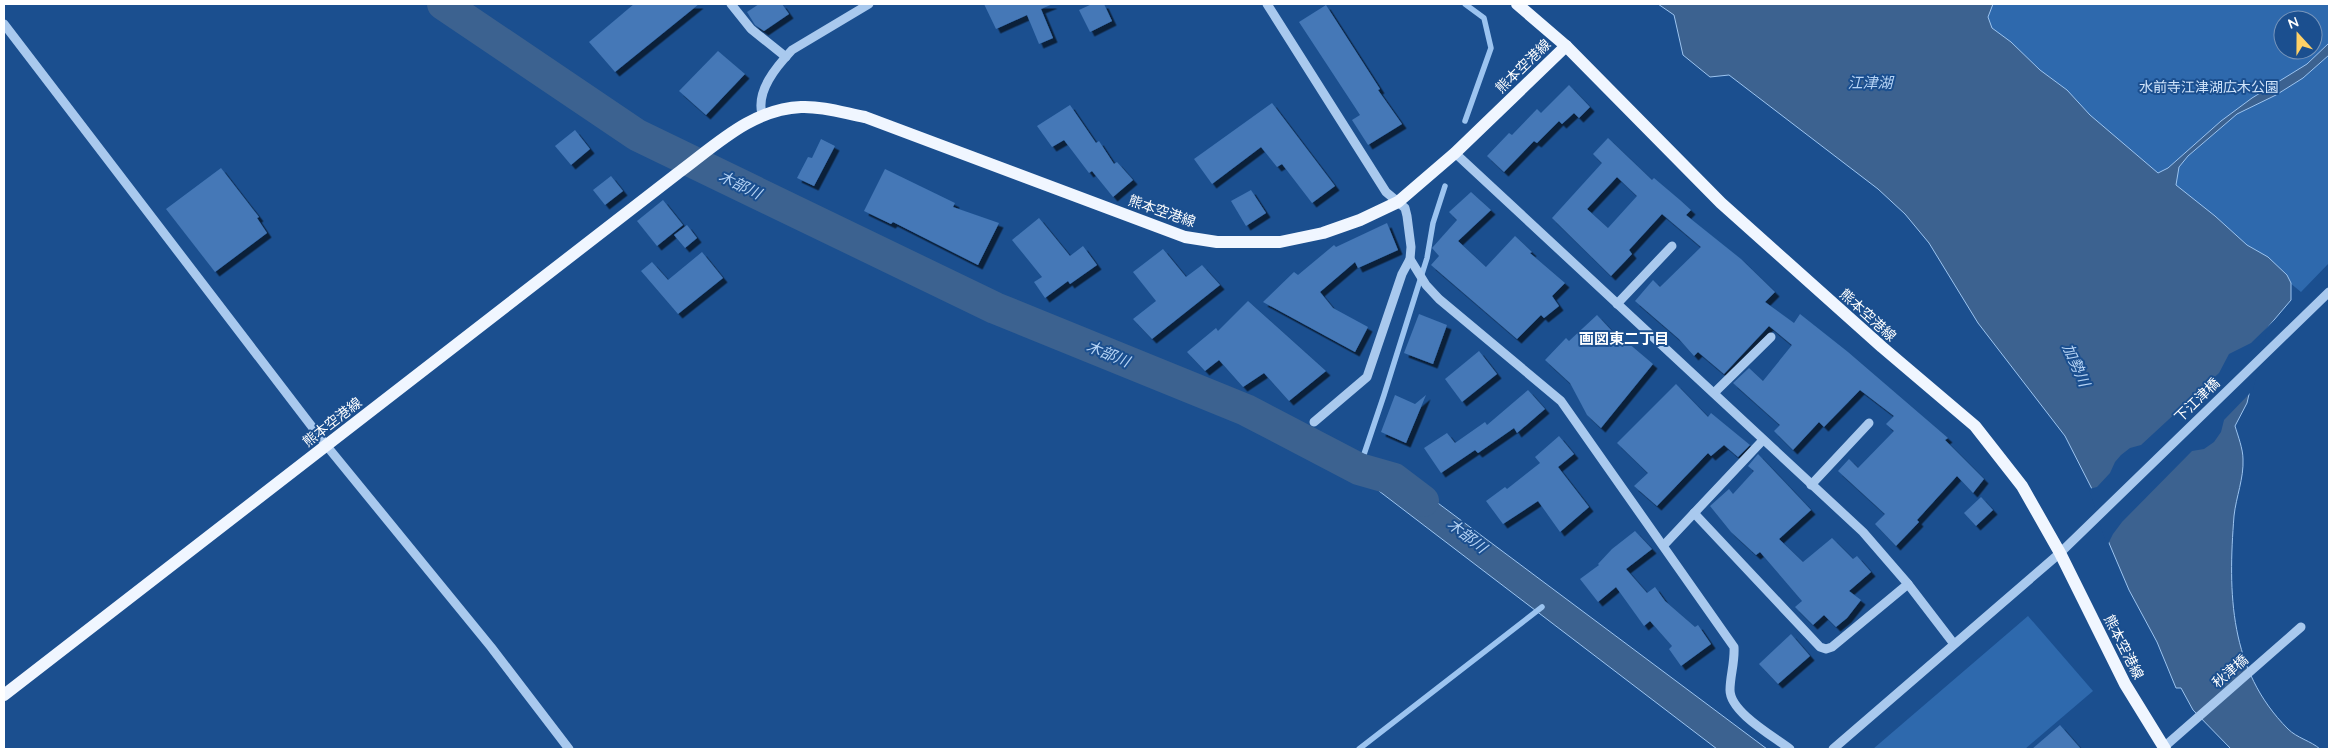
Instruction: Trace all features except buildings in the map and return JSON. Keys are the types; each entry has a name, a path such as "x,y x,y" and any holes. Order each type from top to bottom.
{"main road":[{"path":"1517,4 1566,46"},
{"name":"熊本空港線","path":"4,695 705,152 738,128 762,114 802,107 825,108 866,117 1185,237 1217,242 1280,242 1332,230 1360,220 1398,202 1455,153 1566,46 1721,203 1882,347 1975,426 2022,486 2060,553 2125,684 2165,748"}],"street":[{"path":"731,4 751,29 786,57"},
{"path":"762,114 760,99 767,82 792,50 869,4"},
{"path":"1267,4 1386,192 1404,208 1408,216 1412,261 1426,285 1439,299 1561,401 1734,647 1730,691 1731,701 1738,711 1790,749"},
{"path":"4,24 326,445 491,647 569,749"},
{"path":"1455,153 1811,485 1864,532 1908,584 1954,644"},
{"path":"1617,304 1672,246"},
{"path":"1314,422 1367,377 1402,274 1412,261"},
{"name":"下江津橋","path":"1834,749 1842,740 2060,553 2329,292"},
{"path":"1714,393 1771,338"},
{"path":"1811,485 1869,423"},
{"path":"1664,545 1763,440"},
{"path":"1694,514 1820,647 1826,649 1832,647 1908,584"},
{"name":"秋津橋","path":"2165,748 2301,627"}],"green space":[{"name":"水前寺江津湖広木公園","path":"1986,4 2329,4 2329,263 2301,292 2039,80 1986,27"},
{"path":"2028,616 2093,691 2025,749 1873,749"}],"water":[{"path":"1658,4 1993,4 1988,17 1992,28 2011,42 2040,70 2067,90 2090,115 2158,173 2168,168 2221,121 2252,98 2311,60 2323,60 2323,49 2329,43 2329,55 2303,78 2276,95 2237,114 2188,156 2179,167 2176,185 2247,245 2268,257 2287,275 2291,283 2291,300 2263,333 2247,403 2235,426 2242,451 2243,466 2234,516 2232,545 2233,602 2243,656 2254,682 2268,706 2288,729 2320,749 2231,749 2193,710 2181,688 2176,688 2157,642 2129,590 2109,543 2092,489 2065,436 1978,323 1929,243 1905,214 1878,189 1729,75 1710,77 1683,55 1674,15"},
{"path":"1391,468 1767,749 1717,749 1379,491"}],"pier":[{"path":"2286,309 2266,334 2253,390 2224,420 2221,432 2214,442 2204,449 2192,451 2122,522 2107,546 2089,489 2097,487 2110,473 2121,455 2130,448 2141,445 2219,373 2229,354 2251,343"}],"waterway":[{"name":"木部川","path":"443,4 637,135 995,308 1246,410 1359,469 1394,479 1423,501"},
{"path":"1465,4 1484,18 1491,48 1465,121"},
{"path":"1359,469 1427,258 1433,223 1445,186"},
{"path":"1359,749 1542,607"}],"district":[{"name":"画図東二丁目","path":"1624,339"}],"water label":[{"name":"江津湖","path":"1870,83"},
{"name":"加勢川","path":"2076,365"}]}
